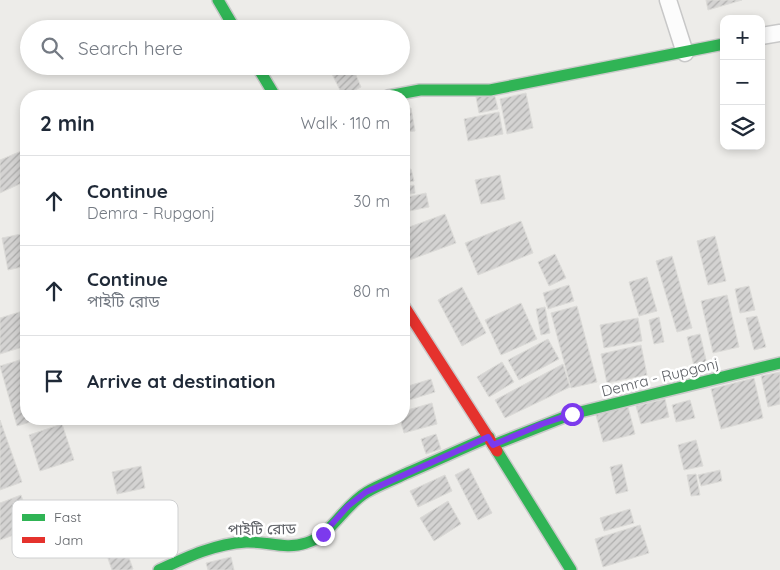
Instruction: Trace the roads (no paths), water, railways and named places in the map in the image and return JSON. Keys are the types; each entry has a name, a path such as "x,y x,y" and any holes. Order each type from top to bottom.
{"street":[{"path":"218,0 230,20"},
{"path":"668,0 685,53"},
{"path":"765,35 780,33"},
{"path":"410,92 420,90 490,90 720,45"},
{"path":"262,75 271,90"},
{"path":"410,315 491,441 570,570"},
{"name":"Demra - Rupgonj","path":"491,441 572,414 780,363"},
{"name":"পাইটি রোড","path":"159,570 202,551 226,544 248,542 286,546 305,544 323,534 348,506 366,492 491,441"}]}
